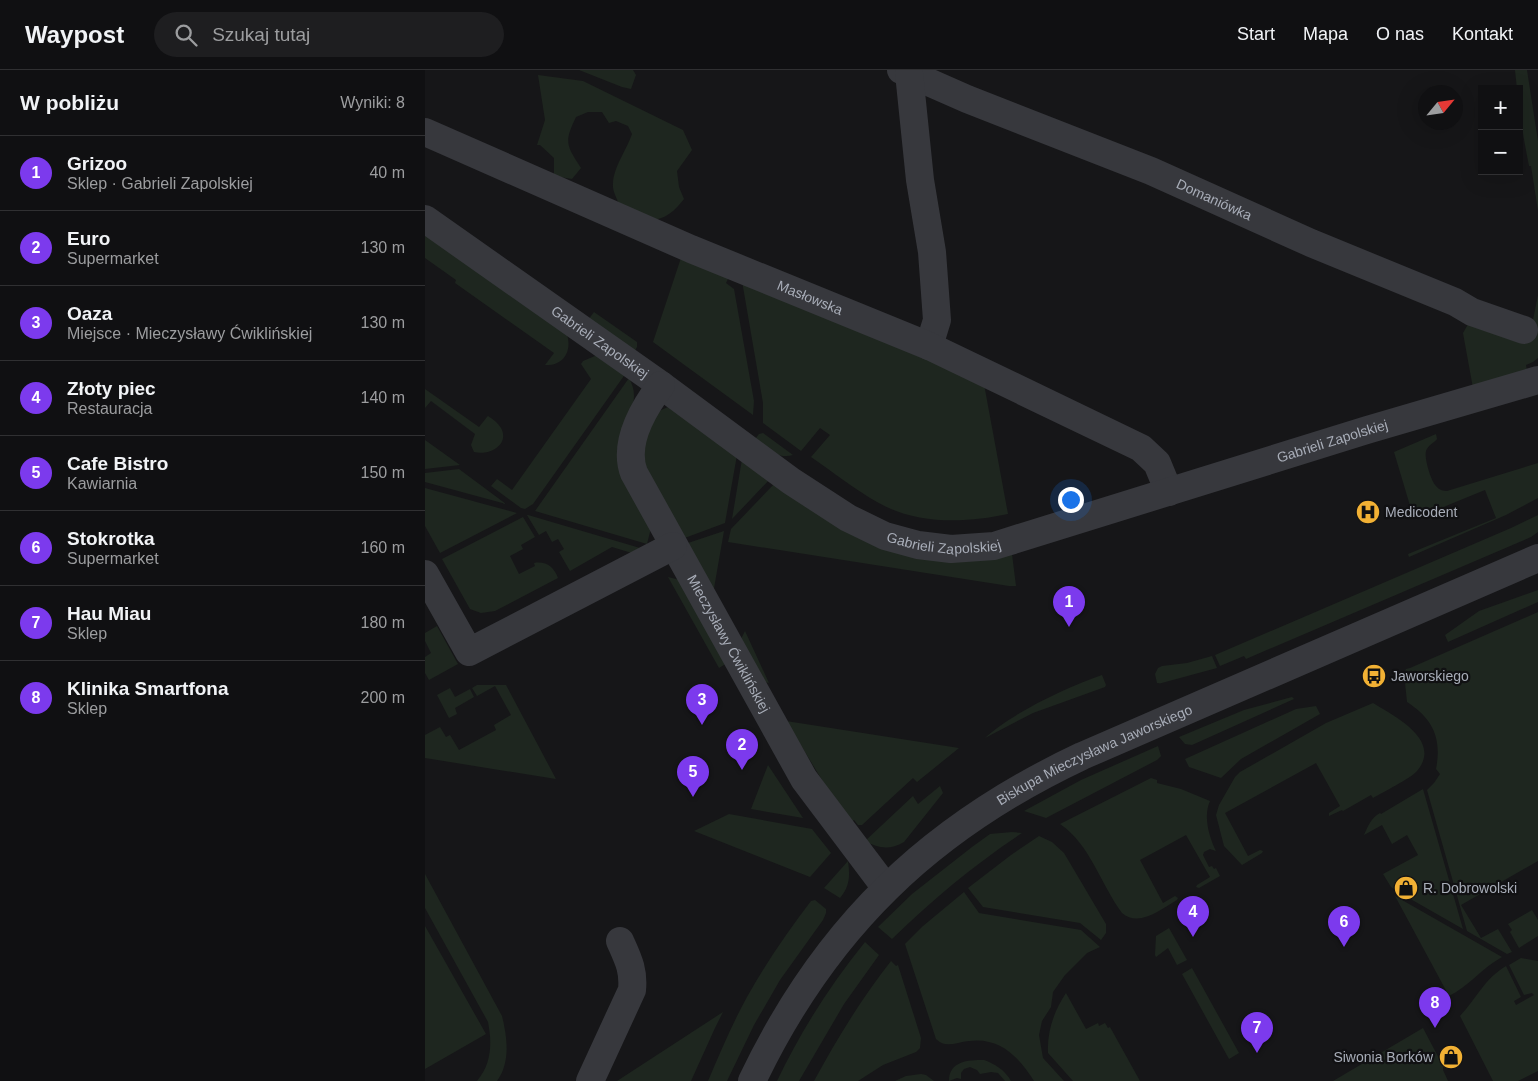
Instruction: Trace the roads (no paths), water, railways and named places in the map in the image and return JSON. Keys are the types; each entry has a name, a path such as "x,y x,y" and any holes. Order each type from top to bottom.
{"street":[{"path":"905,72 932,252 937,320 929,346"},
{"name":"Domaniówka","path":"905,72 1151,172 1311,244 1455,302 1472,312 1524,330"},
{"name":"Masłowska","path":"425,132 691,249 929,346 1141,448 1157,463 1169,492"},
{"name":"Gabrieli Zapolskiej","path":"425,219 661,385 791,481 848,518 885,536 918,545 951,549 994,546 1373,428 1538,380"},
{"name":"Mieczysławy Ćwiklińskiej","path":"661,385 634,433 631,443 631,464 673,546 803,779 886,888"},
{"path":"425,574 469,652 673,546"},
{"name":"Biskupa Mieczysława Jaworskiego","path":"752,1081 787,1015 819,966 849,928 886,888 955,829 996,801 1042,774 1538,558"},
{"path":"590,1081 632,990 633,977 630,963 620,942"}],"place":[{"name":"Medicodent","path":"1368,512"},
{"name":"Grizoo","path":"1069,627"},
{"name":"Jaworskiego","path":"1374,676"},
{"name":"Oaza","path":"702,725"},
{"name":"Euro","path":"742,770"},
{"name":"Cafe Bistro","path":"693,797"},
{"name":"R. Dobrowolski","path":"1406,888"},
{"name":"Złoty piec","path":"1193,937"},
{"name":"Stokrotka","path":"1344,947"},
{"name":"Klinika Smartfona","path":"1435,1028"},
{"name":"Hau Miau","path":"1257,1053"},
{"name":"Siwonia Borków","path":"1451,1057"}]}
